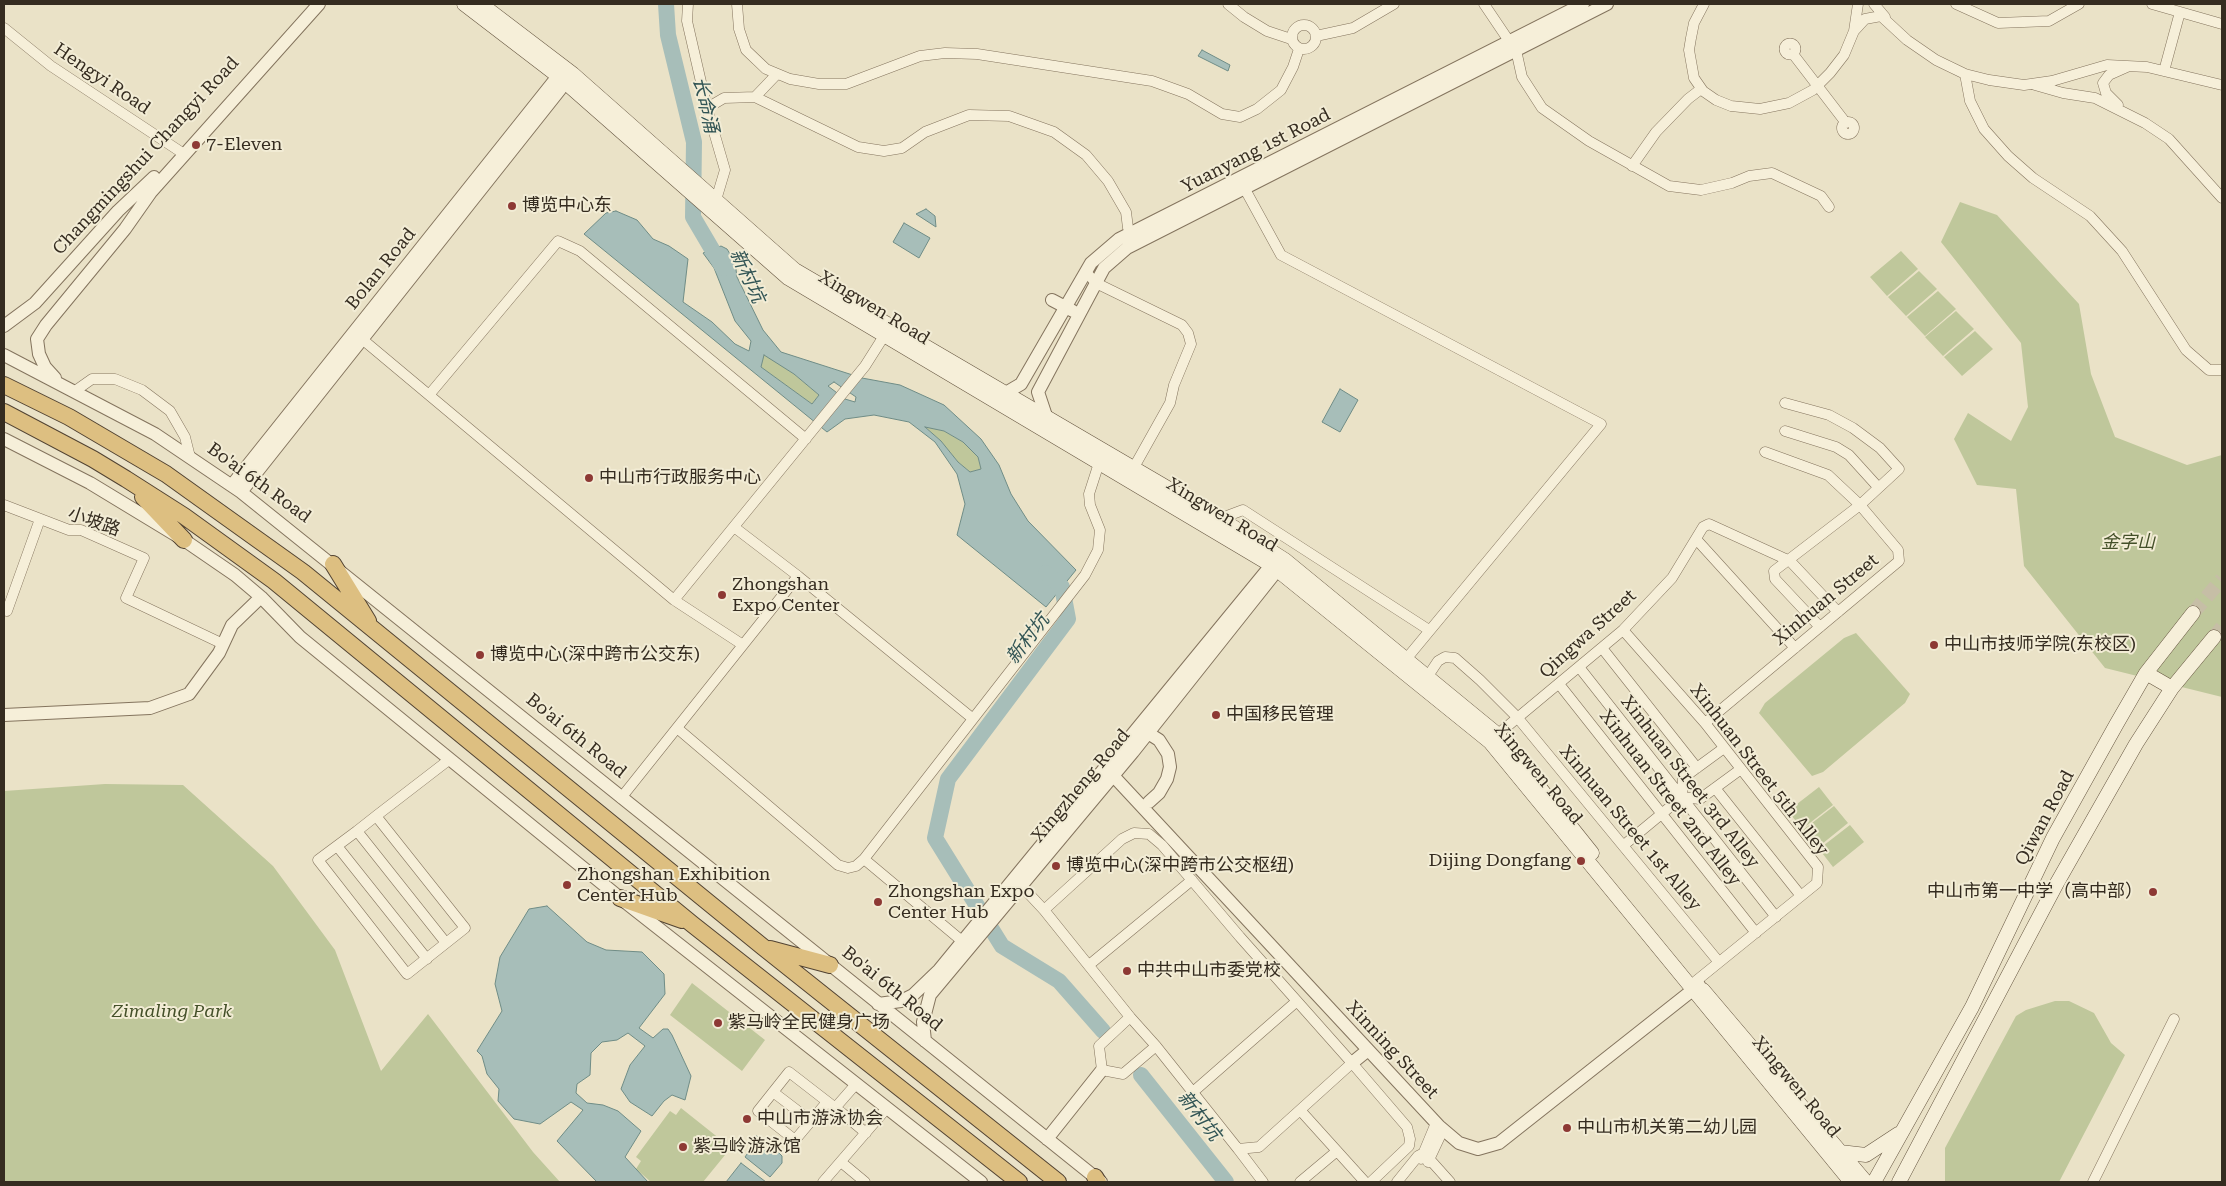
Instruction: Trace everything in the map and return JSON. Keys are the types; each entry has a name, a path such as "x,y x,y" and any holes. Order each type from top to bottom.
{"highway":[{"path":"4,385 69,418 166,474 303,572 763,947 1058,1182"},
{"path":"4,412 93,459 126,479 184,516 274,581 692,924 1019,1182"},
{"path":"126,479 184,540"},
{"path":"333,564 376,633"},
{"path":"620,898 692,924"},
{"path":"763,947 830,965"}],"main road":[{"name":"Xingwen Road","path":"464,4 565,75"},
{"name":"Xingwen Road","path":"481,4 682,178 795,270 1224,522 1407,658 1493,738 1694,986 1835,1155 1866,1182"},
{"name":"Xingwen Road","path":"708,198 788,278 1099,463 1278,563 1493,738"},
{"name":"Qiwan Road","path":"1874,1182 1972,1007 2053,838 2146,673 2193,613"},
{"path":"1898,1182 1908,1168 2057,883 2136,744 2172,688 2214,637"},
{"path":"2146,673 2172,688"},
{"path":"1840,1182 1835,1155 1866,1155 1890,1141 1902,1130"},
{"name":"Xingwen Road","path":"1835,1155 1851,1182"},
{"path":"1908,1168 1908,1182"}],"street":[{"name":"Changmingshui Changyi Road","path":"60,384 45,368 39,354 37,339 46,325 125,229 181,152 309,4"},
{"name":"Changmingshui Changyi Road","path":"4,326 35,303 320,4"},
{"path":"688,4 687,21 707,108 725,170 708,198"},
{"path":"737,4 739,29 746,50 766,69 790,79 819,84 846,84 920,56 945,53 977,54 1152,81 1188,94 1222,114 1240,117 1257,109 1282,90 1293,67 1299,48"},
{"path":"1228,4 1244,18 1267,31 1291,40 1299,48 1311,47 1316,36"},
{"path":"1316,36 1353,28 1394,4"},
{"path":"1484,4 1513,46 1522,76 1542,108 1589,141 1669,186 1701,190 1732,184 1749,176 1772,173 1821,196 1829,207"},
{"name":"Yuanyang 1st Road","path":"1513,46 1582,4"},
{"name":"Yuanyang 1st Road","path":"1004,394 1021,384 1091,263 1119,240 1242,185 1513,46 1606,4"},
{"path":"1704,4 1694,23 1690,50 1694,78 1701,89 1731,106 1760,109 1789,103 1817,86 1844,55 1854,31 1858,4"},
{"path":"1874,4 1907,40 1936,60 1965,74 1989,80 2029,84 2063,93 2095,98 2122,110 2169,139 2222,198"},
{"path":"1956,4 1998,23 2049,21 2079,4"},
{"path":"2152,4 2222,24"},
{"path":"2164,71 2180,12"},
{"path":"1854,31 1865,19 1885,17"},
{"path":"1291,40 1292,31 1302,24 1310,26 1316,36"},
{"name":"Hengyi Road","path":"4,28 51,66 181,152"},
{"path":"1793,54 1846,123"},
{"path":"2029,84 2052,81 2107,65 2147,66 2222,85"},
{"path":"2122,110 2106,93 2103,82 2109,75 2130,66"},
{"path":"755,97 777,74"},
{"path":"1965,74 1970,101 1984,129 2008,156 2033,178 2090,216 2122,252 2186,350 2209,370 2222,370"},
{"name":"Bolan Road","path":"236,488 362,339 565,75"},
{"name":"Bolan Road","path":"236,488 565,75"},
{"path":"1632,166 1656,132 1688,99 1701,89"},
{"path":"707,108 724,98 755,97 858,147 884,151 902,148 925,132 969,115 1009,116 1054,132 1086,155 1108,181 1126,212 1132,235"},
{"path":"1242,185 1281,255 1601,424 1407,658"},
{"name":"Yuanyang 1st Road","path":"1096,283 1104,268 1127,248 1132,235"},
{"path":"429,395 558,241 580,251 809,435"},
{"path":"1086,272 1096,283 1182,325 1188,333 1191,344 1174,385 1170,403 1134,469"},
{"path":"1047,419 1038,392 1096,283"},
{"path":"1052,300 1079,315"},
{"path":"674,600 865,366 884,336"},
{"path":"362,339 674,600 743,645"},
{"name":"Bo'ai 6th Road","path":"4,355 155,434 236,488 1098,1180"},
{"path":"75,391 92,379 115,379 142,390 170,411 184,437 190,457"},
{"path":"1785,402 1829,415 1853,428 1880,448 1899,469 1860,505 1774,571 1775,579 1820,627"},
{"path":"1785,431 1836,447 1849,455 1878,488"},
{"path":"4,439 90,483 184,540 235,575 261,597 300,637 620,898 981,1182"},
{"name":"Xinhuan Street","path":"1705,723 1899,561 1898,550 1860,505 1828,476 1765,452"},
{"path":"677,728 838,865 848,868 856,866 864,859 1076,586 1098,550 1100,530 1090,505 1089,494 1099,463"},
{"name":"小坡路","path":"4,505 69,530 81,530 144,558 126,598 223,644"},
{"path":"1224,522 1227,516 1244,510 1429,630"},
{"path":"7,611 40,519"},
{"name":"Qingwa Street","path":"1493,738 1623,630 1672,578 1703,527 1709,524 1788,560 1838,612"},
{"path":"734,527 798,576 972,718"},
{"path":"1696,539 1795,648"},
{"name":"Xingzheng Road","path":"1112,769 1148,733 1278,563"},
{"name":"Xingzheng Road","path":"925,1041 923,1022 930,995 965,946 1112,769 1278,563"},
{"path":"621,798 798,576"},
{"path":"4,715 150,708 189,694 223,644 232,625 261,597"},
{"name":"Xinhuan Street 5th Alley","path":"1623,630 1705,723 1818,867 1817,883 1756,933 1718,961 1694,986"},
{"path":"1602,648 1698,768"},
{"name":"Xinhuan Street 1st Alley","path":"1428,676 1438,661 1445,658 1455,658 1517,717 1624,844 1718,961"},
{"name":"Xinhuan Street 3rd Alley","path":"1579,667 1776,916"},
{"name":"Xinhuan Street 2nd Alley","path":"1559,684 1756,933"},
{"path":"1148,733 1159,740 1168,754 1170,767 1167,779 1159,792 1149,802"},
{"path":"1624,844 1682,797 1683,778 1724,748"},
{"path":"376,816 465,928 407,974 318,860 450,759"},
{"path":"1112,769 1149,802 1442,1120 1462,1136 1478,1142 1496,1138 1694,986"},
{"name":"Xinning Street","path":"1112,769 1368,1050 1440,1126 1459,1143 1478,1149 1499,1143 1694,986"},
{"path":"1682,797 1700,799 1741,769"},
{"path":"1715,788 1800,896"},
{"path":"357,831 446,943"},
{"path":"1044,910 1122,839 1134,833 1149,834 1162,845 1407,1126 1410,1138 1409,1146 1371,1182"},
{"path":"337,846 427,959"},
{"path":"864,859 965,946"},
{"path":"1089,965 1192,880"},
{"path":"1018,882 1044,910 1130,1017 1194,1092 1263,1182"},
{"name":"Xingzheng Road","path":"878,1004 901,1001 913,995 965,946"},
{"path":"1194,1092 1297,1001"},
{"path":"1047,1139 1102,1070 1099,1046 1130,1017"},
{"path":"2093,1182 2174,1019"},
{"path":"1102,1070 1123,1074 1156,1046"},
{"path":"1238,1149 1259,1147 1368,1050"},
{"path":"856,1084 831,1105 810,1122 795,1140 758,1111 789,1072 831,1105 866,1133"},
{"path":"773,1092 810,1122"},
{"path":"823,1182 887,1108"},
{"path":"1300,1110 1365,1182"},
{"path":"1402,1182 1426,1158 1440,1126"},
{"path":"1300,1182 1337,1151"},
{"path":"1397,1182 1418,1156 1426,1158 1450,1182"},
{"path":"1426,1158 1446,1182"},
{"path":"841,1162 865,1182"}],"green space":[{"name":"金字山","path":"1960,202 1997,215 2079,304 2091,374 2115,437 2187,465 2222,455 2222,697 2105,668 2024,566 2016,489 1977,485 1954,439 1968,413 2011,441 2028,407 2021,343 1941,242"},
{"path":"1901,251 1918,269 1887,296 1870,277"},
{"path":"1919,271 1937,289 1906,316 1888,297"},
{"path":"1938,291 1956,309 1925,336 1907,317"},
{"path":"1956,311 1974,329 1943,356 1925,337"},
{"path":"1975,331 1993,349 1962,376 1944,357"},
{"path":"764,354 794,374 819,395 812,404 761,367"},
{"path":"924,426 944,431 963,442 978,457 981,469 970,472"},
{"path":"1856,633 1910,694 1905,703 1823,772 1812,776 1759,713 1765,703 1844,638"},
{"name":"Zimaling Park","path":"105,784 183,785 273,866 335,950 381,1071 428,1014 533,1152 560,1182 4,1182 4,791"},
{"path":"1819,787 1833,805 1802,829 1788,811"},
{"path":"1834,806 1848,823 1817,848 1803,830"},
{"path":"1850,825 1864,842 1833,867 1819,849"},
{"path":"692,983 765,1040 742,1071 670,1015"},
{"path":"2055,1001 2069,1001 2094,1013 2111,1043 2125,1055 2059,1182 1945,1182 1945,1148 2016,1016 2026,1010"},
{"name":"紫马岭游泳馆","path":"681,1108 725,1143 720,1150 725,1155 703,1182 651,1182 636,1169 641,1161 636,1157 670,1111 676,1115"}],"water":[{"path":"1202,50 1230,65 1228,71 1198,56"},
{"path":"926,209 935,216 936,227 916,214"},
{"path":"616,211 637,220 653,239 669,246 688,259 683,302 712,322 735,344 749,351 751,341 735,321 714,268 703,253 721,246 727,249 735,262 737,277 763,330 781,352 862,378 900,385 944,405 981,439 999,465 1011,494 1028,521 1076,570 1046,607 957,535 965,504 957,474 935,442 909,422 874,415 845,419 827,432 584,234 606,213","holes":["764,355 794,374 819,395 812,404 761,367","834,382 856,397 855,402 845,399 828,386","925,427 944,431 963,442 978,457 981,469 970,472 958,462 941,441"]},
{"path":"904,223 930,238 919,258 893,242"},
{"path":"1340,389 1358,400 1340,432 1322,422"},
{"path":"547,906 587,942 606,950 642,952 664,974 665,994 639,1028 653,1038 663,1029 668,1029 672,1035 691,1076 685,1100 672,1095 664,1101 652,1116 630,1102 621,1089 630,1065 645,1046 628,1033 617,1040 602,1042 591,1053 590,1075 577,1084 576,1093 587,1103 603,1105 618,1111 641,1131 625,1157 648,1182 597,1182 557,1141 583,1110 571,1102 540,1124 514,1119 498,1101 499,1089 487,1074 482,1056 477,1051 502,1011 495,984 500,957 529,909"},
{"path":"756,1136 761,1138 762,1145 769,1151 777,1151 782,1156 782,1163 770,1177 745,1157 752,1147 752,1139"},
{"path":"741,1163 766,1182 726,1182"}],"waterway":[{"name":"长命涌","path":"666,4 668,35 694,142 693,217 723,268"},
{"name":"新村坑","path":"1046,573 1062,587 1068,619 948,779 935,838 1002,946 1059,981 1103,1031"},
{"name":"新村坑","path":"1141,1075 1226,1182"}],"tunnel":[{"path":"2193,613 2222,579"},
{"path":"2214,637 2222,627"}],"place":[{"name":"7-Eleven","path":"196,145"},
{"name":"博览中心东","path":"512,206"},
{"name":"中山市行政服务中心","path":"589,478"},
{"name":"Zhongshan Expo Center","path":"722,595"},
{"name":"中山市技师学院(东校区)","path":"1934,645"},
{"name":"博览中心(深中跨市公交东)","path":"480,655"},
{"name":"中国移民管理","path":"1216,715"},
{"name":"Dijing Dongfang","path":"1581,861"},
{"name":"博览中心(深中跨市公交枢纽)","path":"1056,866"},
{"name":"Zhongshan Exhibition Center Hub","path":"567,885"},
{"name":"中山市第一中学（高中部）","path":"2153,892"},
{"name":"Zhongshan Expo Center Hub","path":"878,902"},
{"name":"中共中山市委党校","path":"1127,971"},
{"name":"紫马岭全民健身广场","path":"718,1023"},
{"name":"中山市游泳协会","path":"747,1119"},
{"name":"中山市机关第二幼儿园","path":"1567,1128"},
{"name":"紫马岭游泳馆","path":"683,1147"}]}
